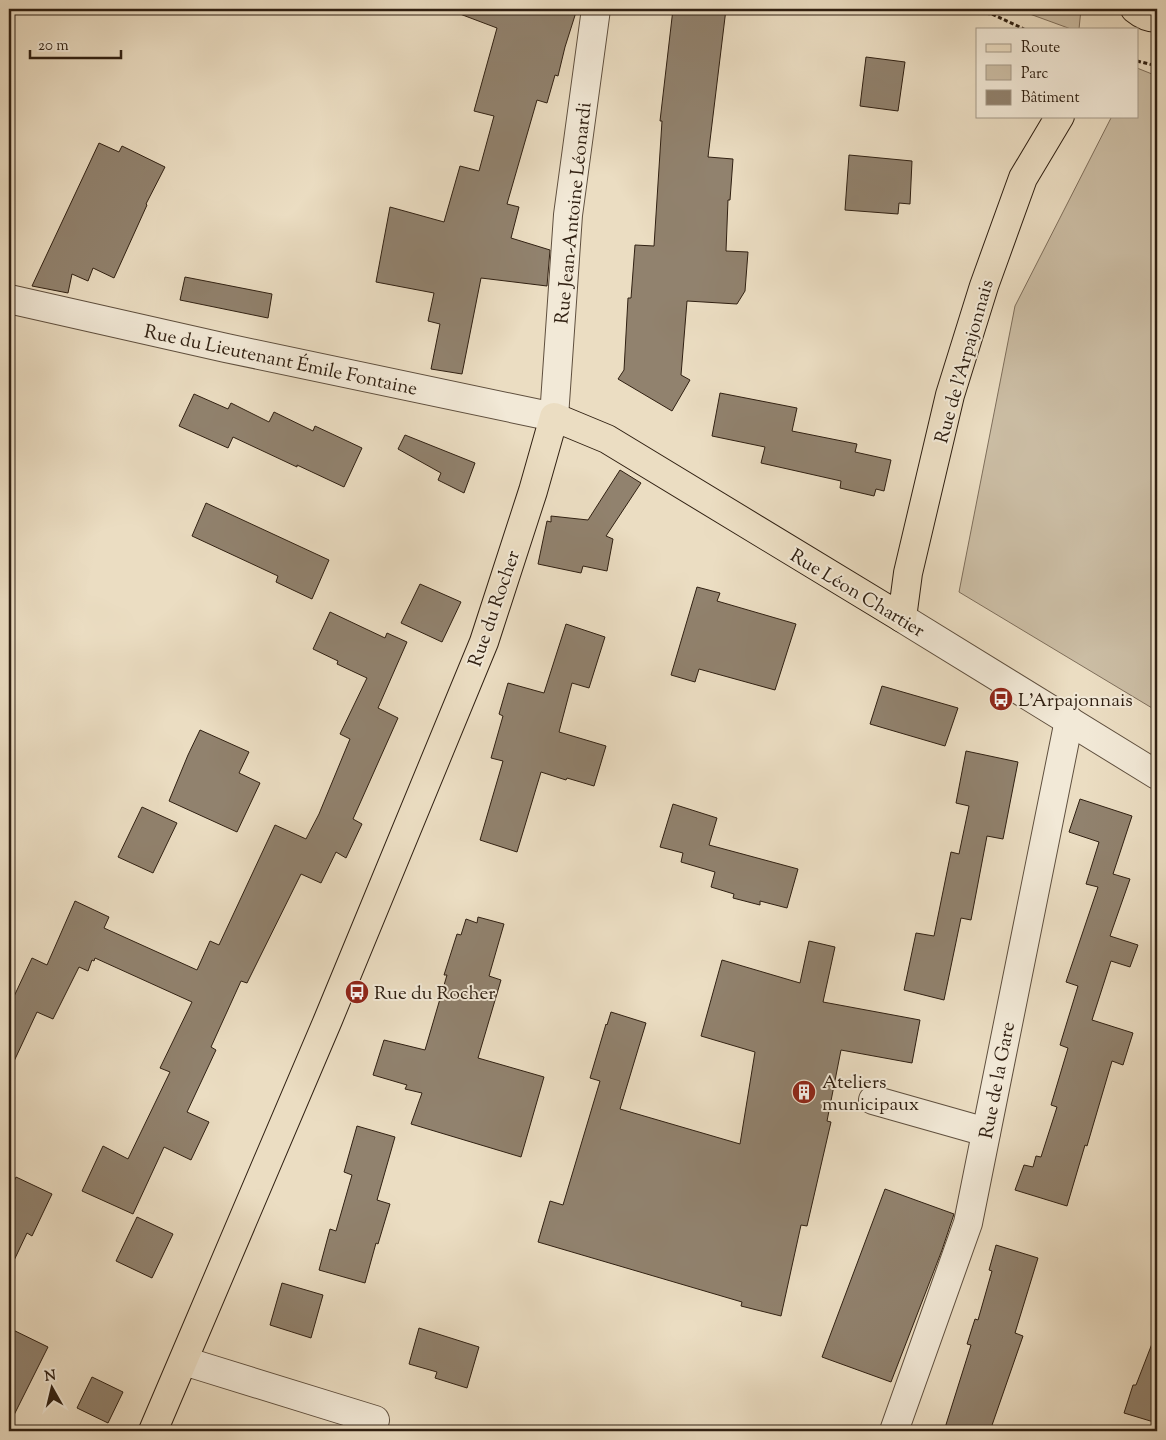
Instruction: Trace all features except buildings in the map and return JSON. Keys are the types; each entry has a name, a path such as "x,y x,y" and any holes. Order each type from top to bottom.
{"main road":[{"name":"Rue de l'Arpajonnais","path":"902,618 908,573 950,395 984,286 1024,178 1059,118"},
{"name":"Rue Léon Chartier","path":"554,417 606,439 902,618"},
{"name":"Rue du Rocher","path":"153,1431 332,1011 484,642 535,484 554,417"}],"street":[{"name":"Rue Jean-Antoine Léonardi","path":"554,417 568,215 596,9"},
{"name":"Rue du Lieutenant Émile Fontaine","path":"9,299 226,348 554,417"},
{"name":"Rue Léon Chartier","path":"902,618 1157,775"},
{"name":"Rue de la Gare","path":"894,1431 968,1223 1069,720"},
{"path":"873,1100 986,1132"},
{"path":"184,1361 376,1420"}],"path":[{"path":"947,9 992,14 1022,28"},
{"path":"1138,61 1157,66"}],"green space":[{"path":"1016,9 1081,9 1079,28 1068,28"},
{"path":"1138,68 1157,76 1157,711 959,592 1015,306 1111,118 1138,118"}],"place":[{"name":"L'Arpajonnais","path":"1001,699"},
{"name":"Rue du Rocher","path":"357,992"},
{"name":"Ateliers municipaux","path":"804,1092"}]}
